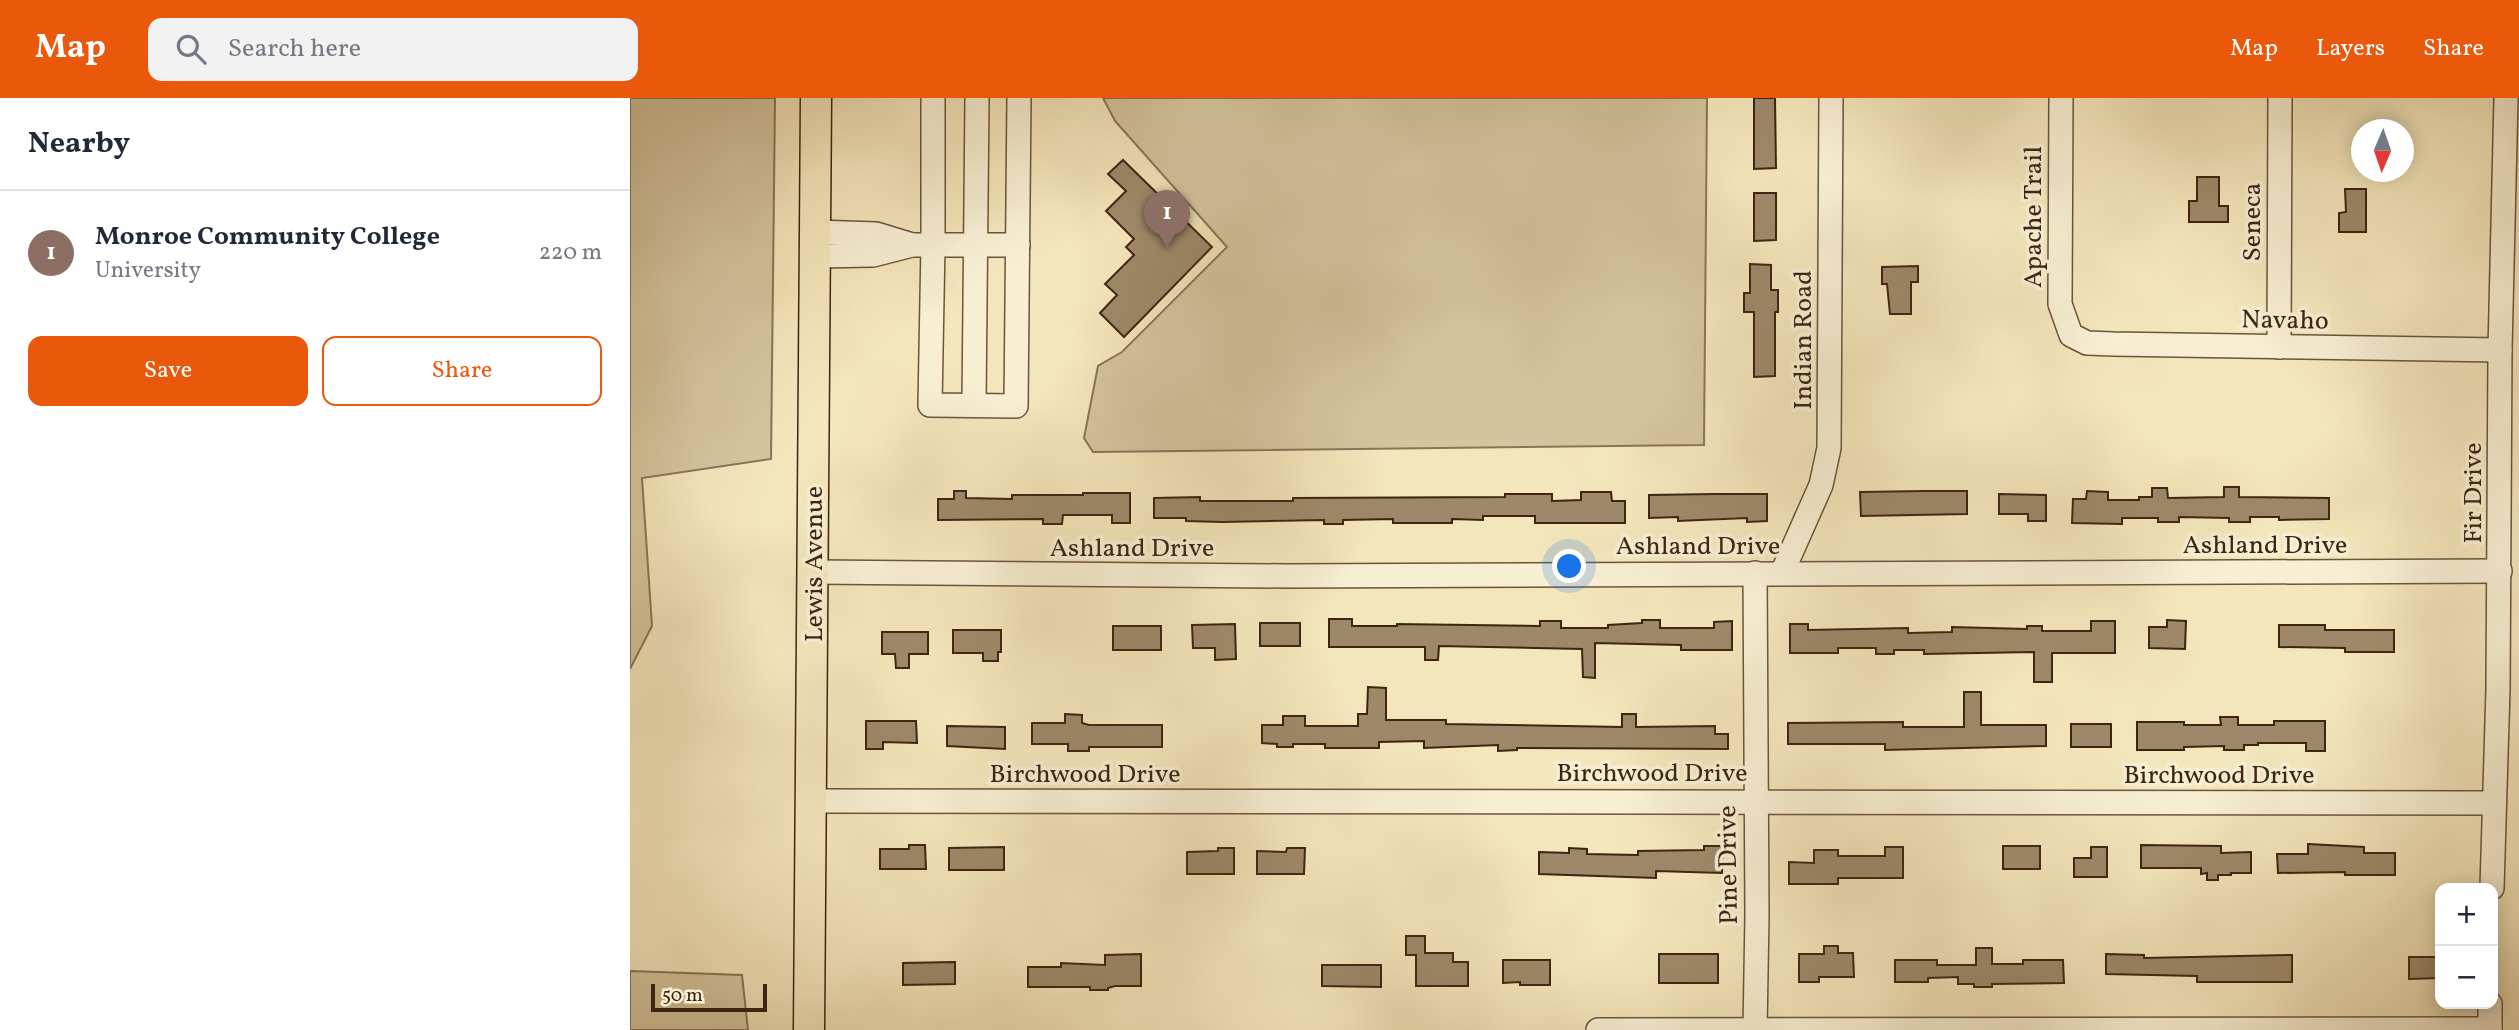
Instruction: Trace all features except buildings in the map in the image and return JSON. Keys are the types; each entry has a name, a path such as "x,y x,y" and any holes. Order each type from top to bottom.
{"main road":[{"name":"Lewis Avenue","path":"809,1030 816,98"}],"street":[{"path":"933,98 923,245 930,405 1016,406 1019,98"},
{"path":"974,405 976,98"},
{"name":"Indian Road","path":"1782,573 1821,485 1829,448 1831,98"},
{"name":"Apache Trail","path":"2061,98 2060,304 2071,335"},
{"name":"Seneca","path":"2279,347 2280,98"},
{"name":"Fir Drive","path":"2492,883 2493,803 2509,689 2500,571 2500,350 2506,98"},
{"path":"816,244 873,255 923,245 1018,244"},
{"name":"Navaho","path":"2071,335 2087,342 2113,344 2500,350"},
{"name":"Ashland Drive","path":"813,572 1272,576 2500,571"},
{"name":"Pine Drive","path":"1755,573 1755,1029"},
{"name":"Birchwood Drive","path":"811,801 1755,800 2493,803"},
{"path":"1598,1030 2490,1029 2490,1009"}],"shaded area":[{"path":"630,98 775,98 771,459 642,478 652,626 630,669"},
{"path":"1103,98 1707,98 1704,445 1093,452 1084,438 1098,366 1122,352 1227,247 1115,121"},
{"path":"630,971 742,975 748,1030 630,1030"}],"place":[{"name":"Monroe Community College","path":"1167,248"}]}
